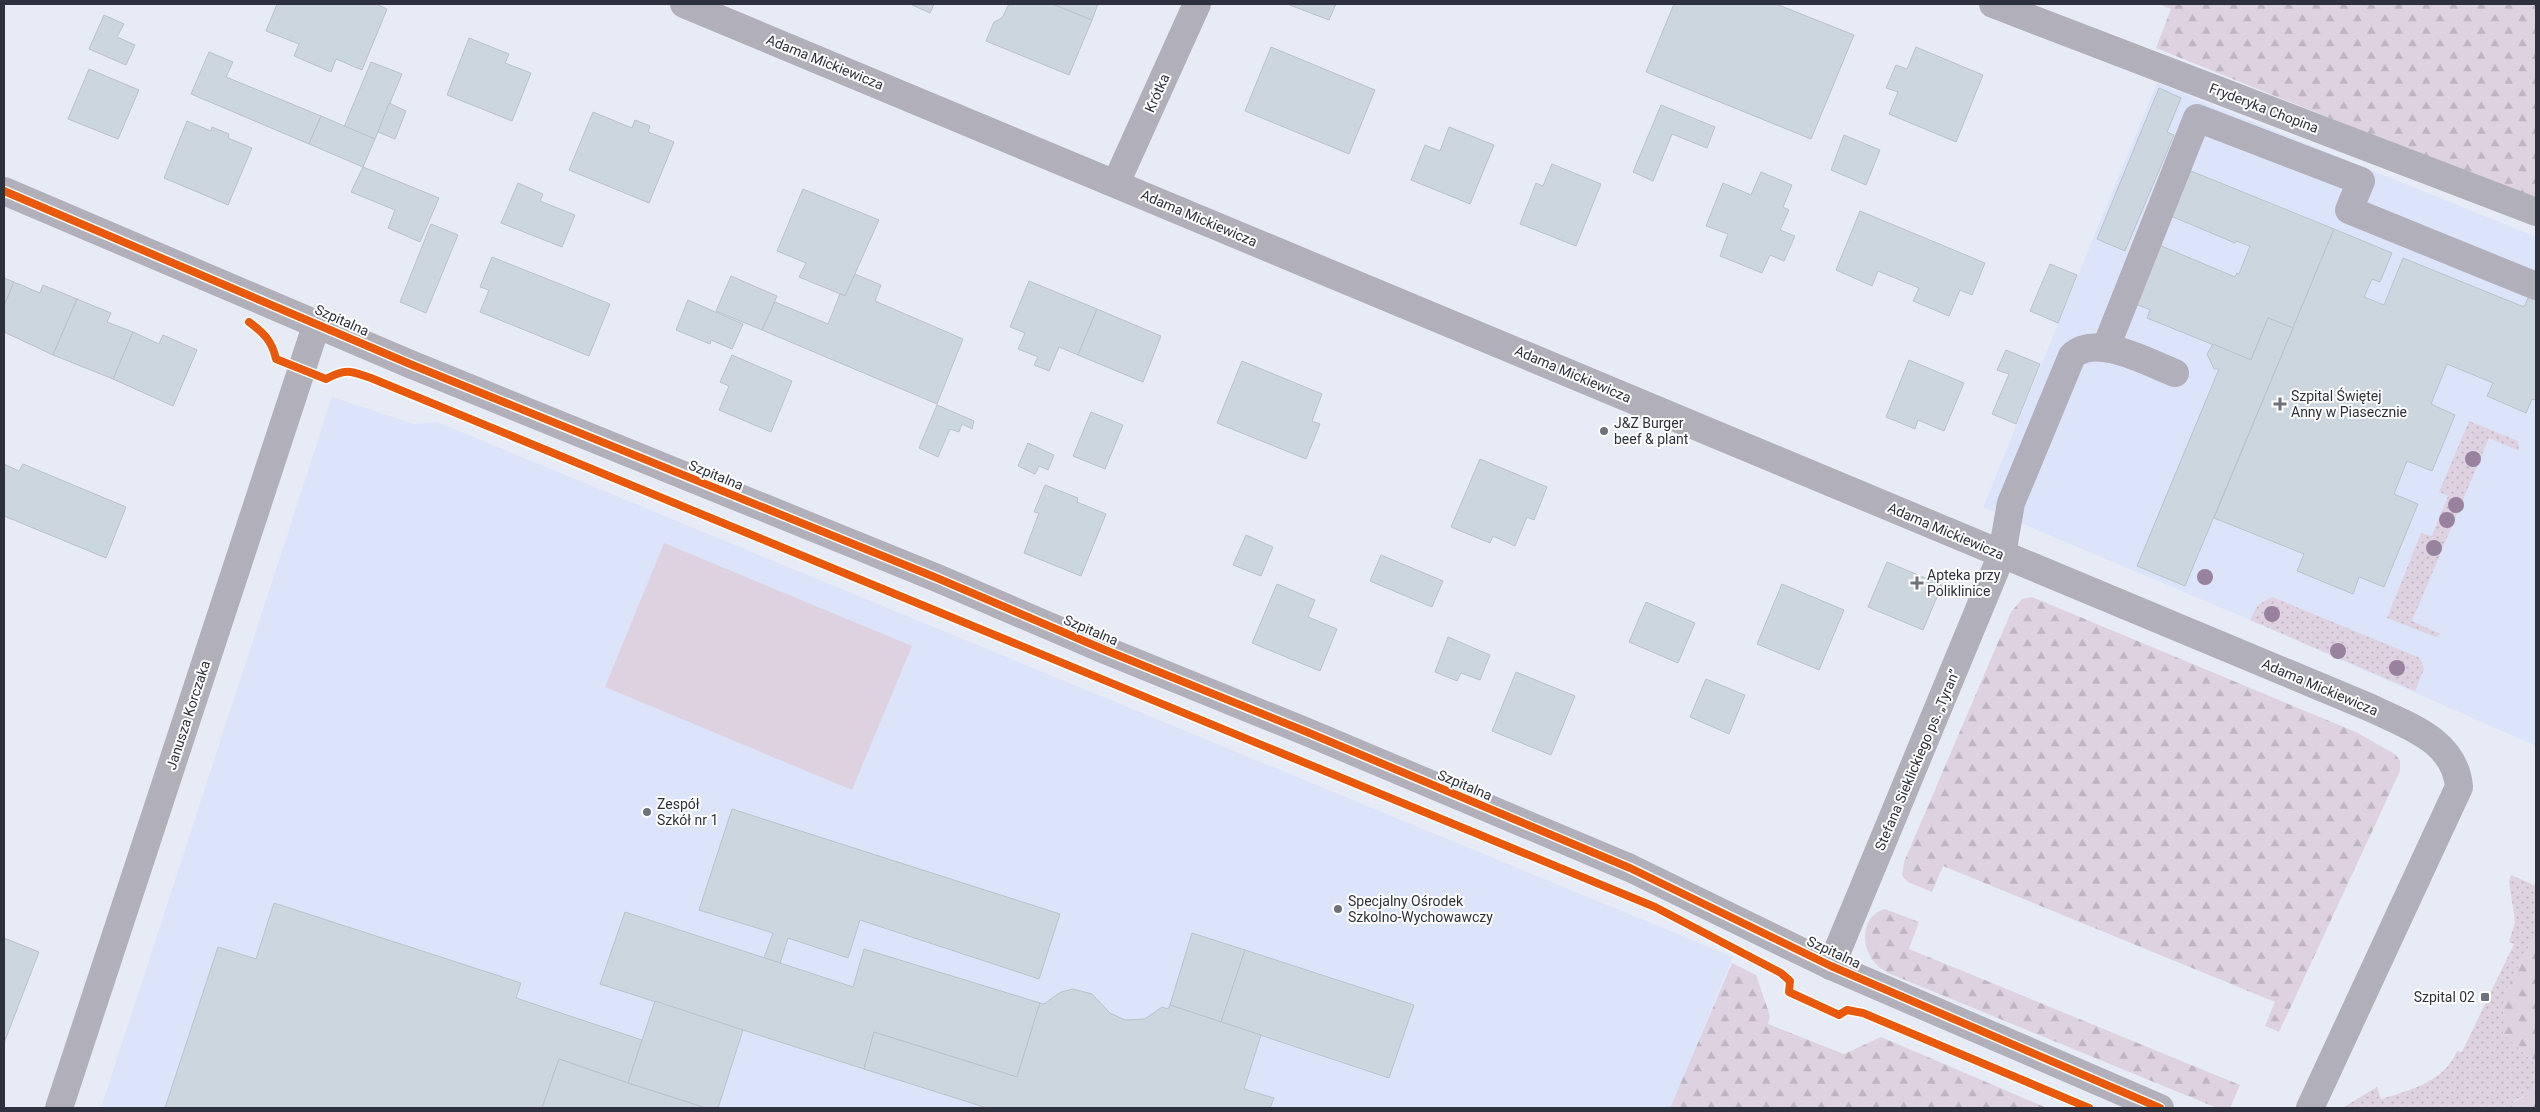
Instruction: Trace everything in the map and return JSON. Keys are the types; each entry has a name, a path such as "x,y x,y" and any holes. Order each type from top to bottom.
{"street":[{"name":"Adama Mickiewicza","path":"684,4 2371,708 2415,729 2448,755 2458,772 2459,787 2310,1108"},
{"name":"Krótka","path":"1116,183 1197,4"},
{"name":"Fryderyka Chopina","path":"1993,4 2536,212"},
{"path":"2175,373 2106,347 2197,118 2361,181 2349,210 2536,286"},
{"name":"Szpitalna","path":"4,191 318,323 410,364 937,578 1105,650 1307,732 1630,868 1831,966 2160,1108"},
{"name":"Janusza Korczaka","path":"59,1108 318,323"},
{"name":"Stefana Sieklickiego ps. „Tyran”","path":"1831,966 2002,554 2011,503 2069,362 2078,350 2094,346 2106,347"}],"shaded area":[{"name":"Szpital Świętej Anny w Piasecznie","path":"2157,83 2536,237 2536,746 2250,620 1983,507"},
{"name":"Zespół Szkół nr 1","path":"332,397 414,424 437,422 1733,957 1670,1108 101,1108"}],"green space":[{"path":"2159,4 2536,4 2536,201 2156,48 2171,9"},
{"path":"2469,421 2518,441 2519,451 2489,438 2412,621 2441,634 2436,637 2387,618 2421,533 2432,536 2448,496 2439,492"},
{"path":"664,543 912,646 852,790 605,687"},
{"path":"2032,597 2358,733 2396,755 2400,761 2400,771 2279,1032 2265,1026 2275,1002 1943,866 1932,892 1908,882 1902,875 1904,862 2011,612 2022,599"},
{"path":"2272,597 2420,658 2424,669 2415,691 2250,620 2258,605"},
{"path":"2511,875 2536,886 2536,933 2503,996 2503,1033 2536,1065 2536,1080 2532,1092 2514,1101 2509,1108 2342,1108 2377,1087 2381,1099 2415,1088 2444,1070 2457,1051 2462,1052 2514,944 2509,942 2515,922 2509,881"},
{"path":"1885,909 1919,922 1909,949 2240,1085 2230,1108 2217,1108 1888,973 1876,964 1870,956 1865,940 1867,924 1877,912"},
{"path":"2536,933 2536,1065 2503,1033 2503,996"},
{"path":"1732,963 1756,975 1770,1016 1768,1024 1844,1054 1881,1037 2047,1108 1670,1108"},
{"path":"2536,1080 2536,1108 2509,1108 2514,1102 2532,1092"}],"building":[{"path":"277,4 376,4 387,9 362,70 336,59 331,72 294,56 299,44 266,31"},
{"path":"910,4 934,4 930,13"},
{"path":"1009,4 1053,4 1092,20 1069,75 986,41 994,22 1002,18"},
{"path":"1053,4 1098,4 1092,20"},
{"path":"1287,4 1336,4 1329,20"},
{"path":"1674,4 1776,4 1854,35 1811,139 1646,72"},
{"path":"104,15 124,24 117,37 135,45 126,65 89,49"},
{"path":"469,38 509,54 505,63 531,73 512,121 447,95"},
{"path":"1271,47 1375,90 1349,154 1245,111"},
{"path":"1916,47 1983,75 1956,142 1889,114 1898,92 1886,88 1896,65 1907,69"},
{"path":"209,52 233,62 226,77 321,116 309,144 191,94"},
{"path":"371,62 402,74 375,139 344,127"},
{"path":"89,69 139,90 118,139 68,119"},
{"path":"2159,88 2181,98 2167,132 2174,135 2125,251 2097,239"},
{"path":"389,103 406,111 395,139 378,132"},
{"path":"1661,105 1715,127 1707,148 1672,134 1653,181 1633,172"},
{"path":"593,112 632,128 635,120 650,126 648,132 674,142 649,203 569,170"},
{"path":"321,116 375,139 363,167 309,144"},
{"path":"187,121 211,131 212,127 229,134 228,138 252,148 228,205 164,178"},
{"path":"1449,127 1494,145 1470,204 1411,180 1425,145 1440,151"},
{"path":"1844,135 1880,150 1866,185 1831,170"},
{"path":"1552,164 1601,184 1576,246 1520,224 1536,183 1543,186"},
{"path":"363,167 439,198 420,242 388,228 395,210 351,192"},
{"path":"2191,171 2334,229 2293,328 2268,318 2251,360 2147,318 2150,310 2136,304 2159,245 2235,277 2237,273 2239,274 2250,246 2236,241 2235,243 2171,216"},
{"path":"1761,172 1792,185 1783,207 1789,210 1780,230 1795,236 1784,261 1770,255 1762,273 1720,256 1728,234 1706,226 1723,183 1751,195"},
{"path":"518,183 543,194 540,201 575,215 562,247 501,223"},
{"path":"803,189 879,220 845,296 799,277 806,263 777,251"},
{"path":"1860,211 1985,263 1972,295 1960,290 1949,316 1913,301 1919,288 1878,271 1872,286 1836,270"},
{"path":"431,224 458,235 426,313 400,302"},
{"path":"2334,229 2392,253 2380,282 2372,279 2364,297 2384,305 2403,258 2524,307 2530,294 2536,296 2536,400 2532,399 2526,413 2487,396 2493,383 2447,364 2431,404 2455,415 2432,471 2407,461 2394,494 2418,504 2384,587 2359,577 2353,594 2297,571 2304,554 2214,518"},
{"path":"492,257 610,304 589,356 480,312 489,290 480,287"},
{"path":"2050,264 2077,275 2058,323 2030,311"},
{"path":"855,274 881,285 875,301 963,339 937,404 762,330 775,302 828,324 840,294 845,296"},
{"path":"731,276 777,296 762,330 716,311"},
{"path":"4,278 14,282 4,306"},
{"path":"1029,281 1097,309 1078,355 1059,347 1049,371 1034,365 1038,357 1018,349 1025,333 1010,327"},
{"path":"14,282 40,293 43,285 77,299 53,355 4,332 4,306"},
{"path":"77,299 111,313 107,322 133,332 113,379 53,355"},
{"path":"688,300 743,324 732,349 711,340 710,344 676,330"},
{"path":"1097,309 1161,336 1143,382 1078,355"},
{"path":"2268,318 2293,328 2185,586 2137,566 2219,369 2214,369 2207,354 2213,344 2251,360"},
{"path":"133,332 159,344 163,335 197,350 173,406 113,379"},
{"path":"2006,350 2040,364 2016,424 1992,414 2009,374 1997,370"},
{"path":"732,355 792,381 771,432 719,410 729,386 720,382"},
{"path":"1909,360 1964,383 1944,431 1918,420 1915,429 1886,417"},
{"path":"1242,361 1322,394 1312,421 1320,424 1306,459 1217,423"},
{"path":"937,405 974,421 972,429 962,424 959,432 950,429 938,457 919,448"},
{"path":"1091,412 1123,425 1105,469 1073,456"},
{"path":"1028,443 1054,455 1048,470 1039,466 1035,474 1018,466"},
{"path":"1480,459 1547,487 1534,520 1527,517 1515,546 1493,536 1490,543 1451,527"},
{"path":"4,464 19,471 23,464 126,507 106,558 4,516"},
{"path":"1045,485 1078,498 1077,502 1106,514 1081,576 1024,553 1039,513 1034,512"},
{"path":"1246,535 1273,547 1261,576 1233,565"},
{"path":"1381,555 1443,581 1432,607 1370,581"},
{"path":"1887,562 1942,585 1923,630 1868,607"},
{"path":"1277,584 1315,600 1308,617 1337,629 1320,671 1252,643"},
{"path":"1782,584 1844,610 1819,670 1757,644"},
{"path":"1646,602 1695,623 1678,663 1629,642"},
{"path":"1448,637 1490,655 1480,680 1461,673 1457,681 1435,672"},
{"path":"1516,672 1575,696 1551,755 1492,731"},
{"path":"1706,679 1745,695 1729,734 1690,717"},
{"path":"732,809 1060,914 1039,979 860,920 848,958 788,938 780,963 764,958 773,933 699,910"},
{"path":"274,903 521,983 516,998 642,1040 628,1083 559,1059 542,1108 165,1108 218,947 256,959"},
{"path":"625,912 853,987 864,949 1040,1003 1017,1077 874,1032 864,1069 600,984"},
{"path":"1192,933 1245,950 1221,1022 1170,1005"},
{"path":"4,938 39,952 4,1043"},
{"path":"1245,950 1414,1005 1389,1078 1221,1022"},
{"path":"1073,989 1092,994 1110,1013 1125,1020 1145,1019 1162,1007 1168,1009 1170,1005 1261,1035 1244,1089 1274,1098 1270,1108 987,1108 864,1069 874,1032 1017,1077 1040,1003 1044,1004 1061,992"},
{"path":"655,1001 743,1030 718,1108 706,1108 628,1083"},
{"path":"559,1059 628,1083 706,1108 542,1108"}],"cycle path":[{"path":"4,191 410,364 937,578 1105,650 1307,732 1630,868 1831,966 2160,1108"},
{"path":"249,322 267,338 276,359 326,379 344,372 371,378 1655,907 1781,973 1790,981 1789,992 1839,1015 1847,1010 1863,1013 2089,1108"}],"place":[{"name":"Szpital Świętej Anny w Piasecznie","path":"2280,404"},
{"name":"J&Z Burger beef & plant","path":"1604,431"},
{"name":"Apteka przy Poliklinice","path":"1917,583"},
{"name":"Zespół Szkół nr 1","path":"647,812"},
{"name":"Specjalny Ośrodek Szkolno-Wychowawczy","path":"1338,909"},
{"name":"Szpital 02","path":"2485,997"}]}
